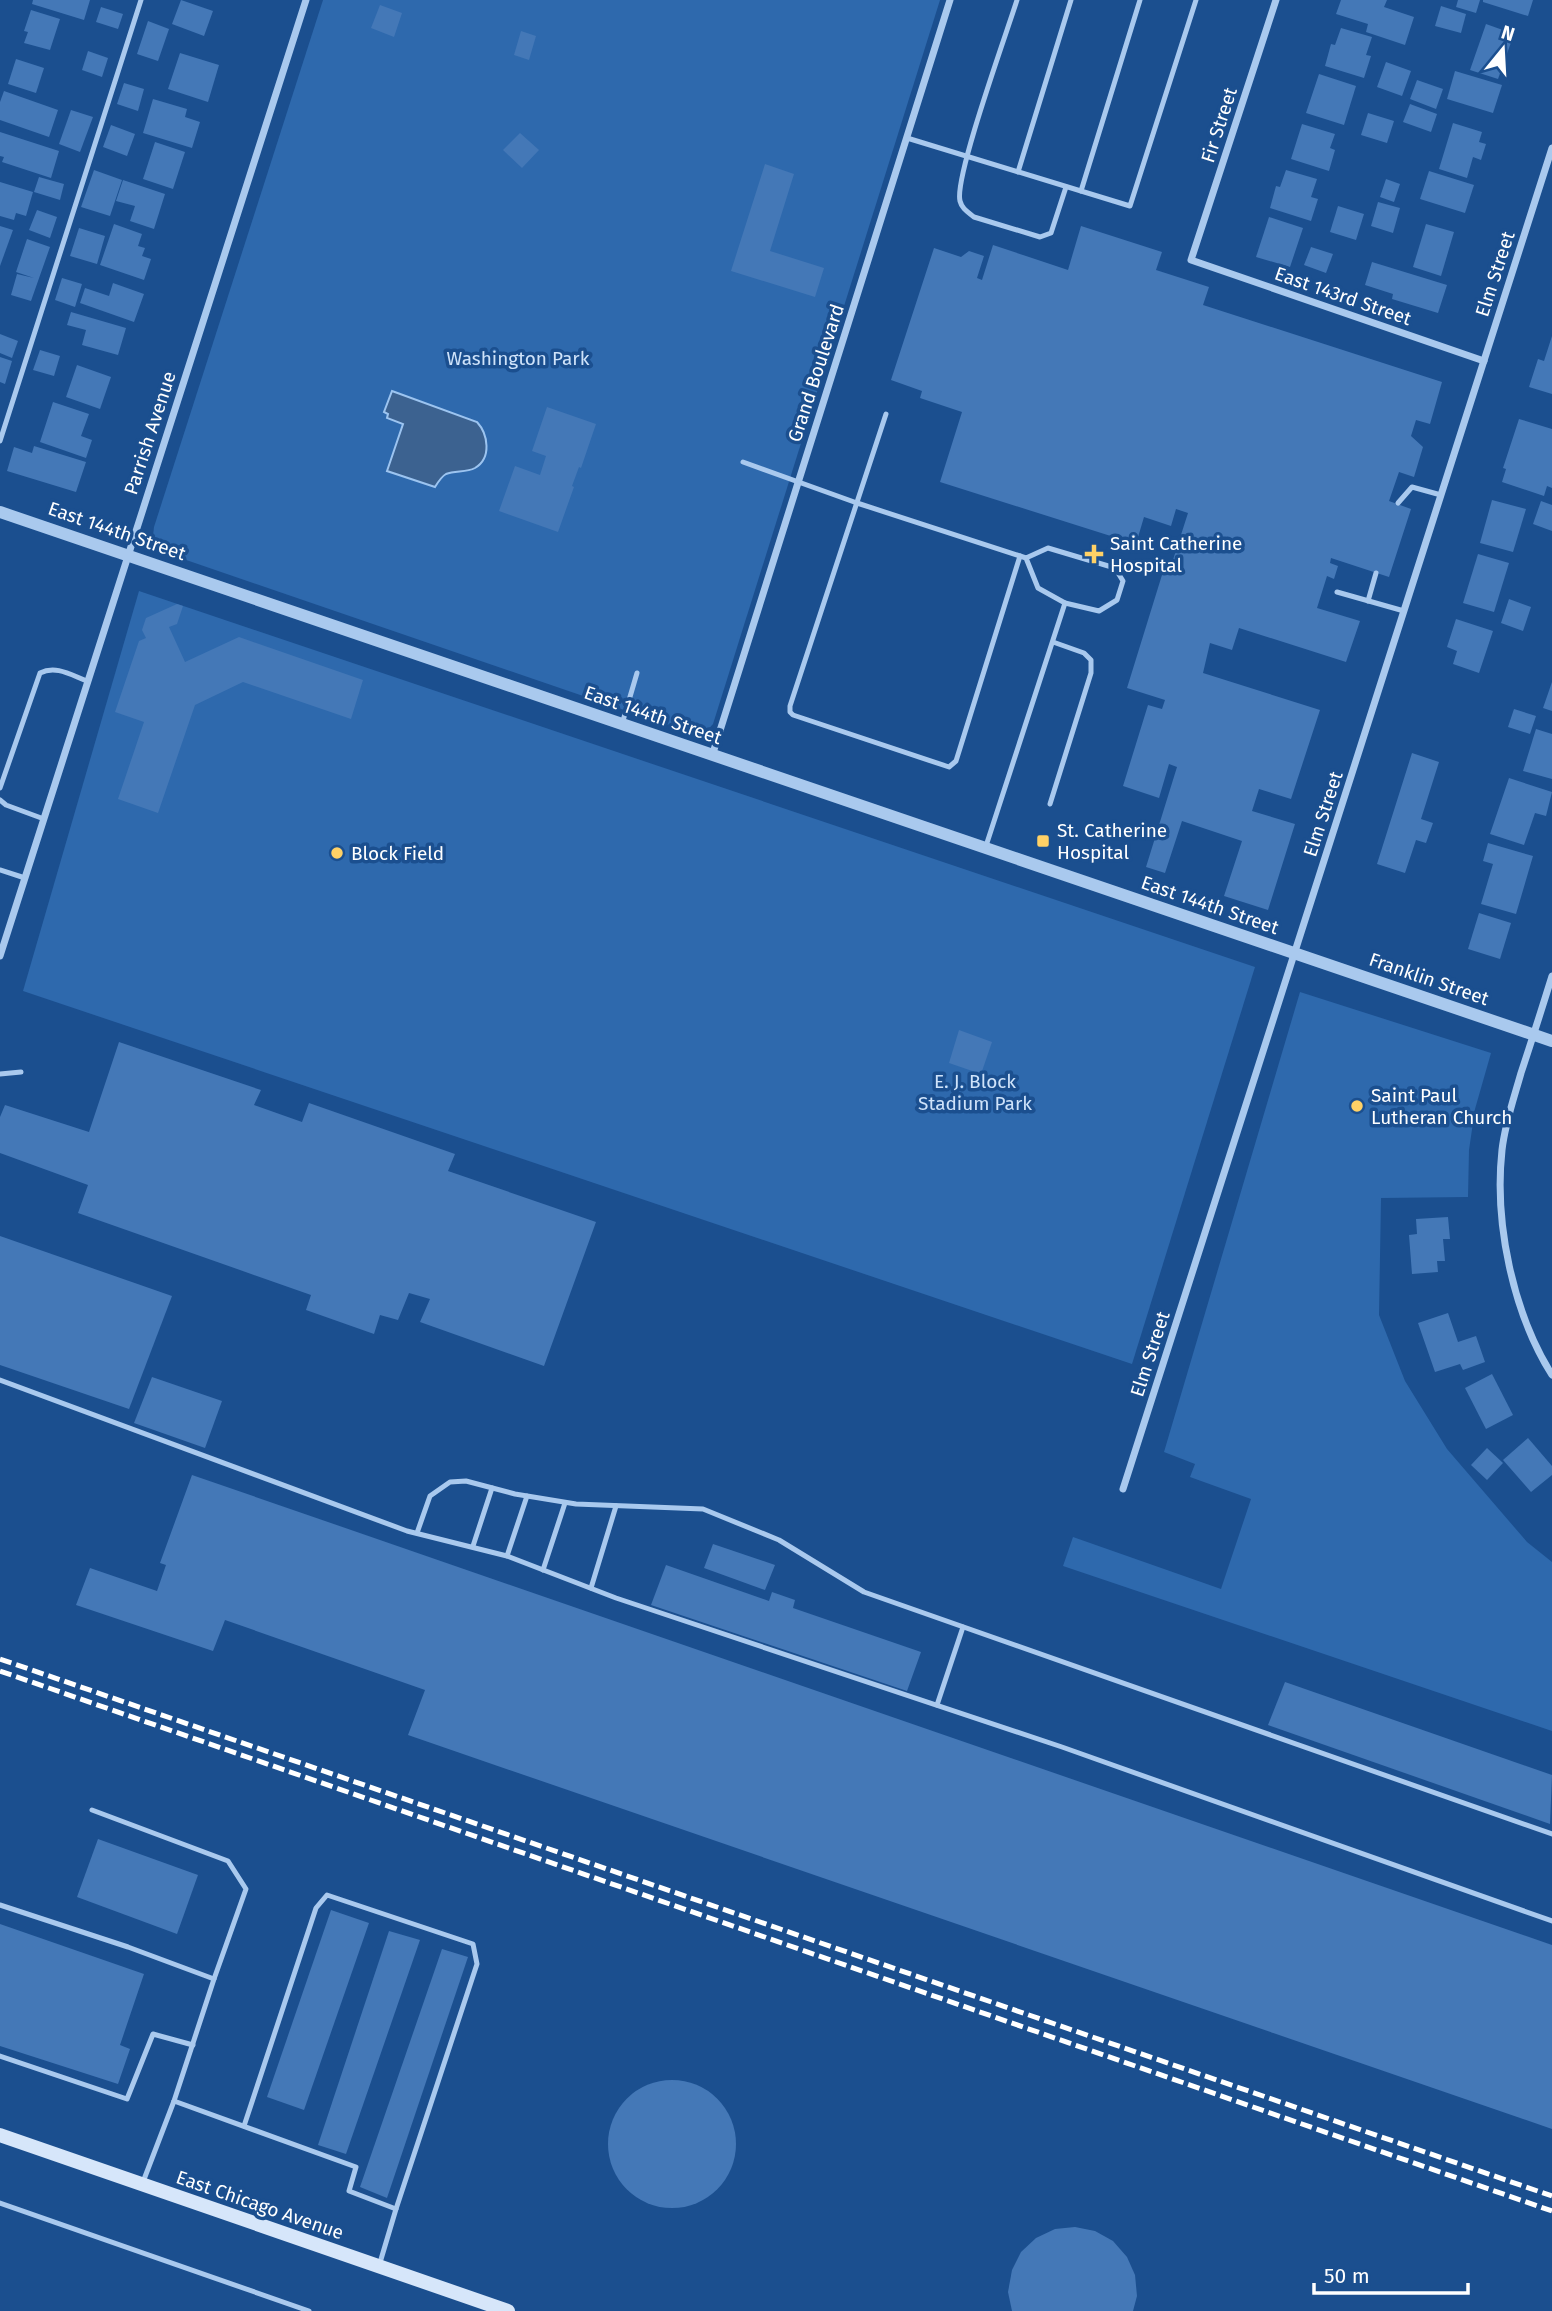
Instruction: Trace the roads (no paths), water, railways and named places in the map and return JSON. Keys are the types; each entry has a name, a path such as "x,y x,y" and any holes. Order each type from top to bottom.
{"main road":[{"name":"East Chicago Avenue","path":"0,2135 508,2311"}],"street":[{"name":"Parrish Avenue","path":"0,956 306,0"},
{"name":"Grand Boulevard","path":"712,756 950,0"},
{"name":"Fir Street","path":"1191,260 1276,0"},
{"name":"Elm Street","path":"1123,1489 1552,148"},
{"name":"East 143rd Street","path":"1191,260 1484,360"},
{"name":"East 144th Street","path":"0,512 1295,954"},
{"name":"Franklin Street","path":"1295,954 1552,1041"},
{"path":"1552,976 1508,1117 1502,1149 1500,1200 1503,1233 1523,1316 1538,1352 1552,1375"}],"lane":[{"path":"0,441 141,0"},
{"path":"1017,0 967,157 960,202 965,211 983,220 1040,237 1051,233 1066,187"},
{"path":"1018,172 1071,0"},
{"path":"1081,191 1140,0"},
{"path":"907,138 1130,206 1196,0"},
{"path":"886,414 790,712 949,767 956,761 1023,557"},
{"path":"743,462 857,503 1023,557 1048,548 1115,568 1123,581 1117,600 1099,611 1065,603 1038,588 1023,557"},
{"path":"1398,503 1412,487 1441,495"},
{"path":"1368,601 1376,573"},
{"path":"1337,592 1404,611"},
{"path":"985,849 1065,603"},
{"path":"1050,804 1091,673 1091,660 1084,653 1053,642"},
{"path":"0,788 40,673 48,668 56,669 87,681"},
{"path":"622,725 637,673"},
{"path":"0,800 6,805 44,819"},
{"path":"0,870 25,878"},
{"path":"0,1074 21,1072"},
{"path":"0,1380 417,1533 507,1556 591,1588 1062,1747 1552,1921"},
{"path":"417,1533 430,1496 450,1482 466,1481 565,1503 703,1509 779,1540 864,1592 1552,1834"},
{"path":"473,1546 492,1488"},
{"path":"507,1556 527,1496"},
{"path":"543,1570 565,1503"},
{"path":"591,1588 616,1506"},
{"path":"937,1705 963,1627"},
{"path":"92,1810 228,1861 246,1889 174,2101 142,2184"},
{"path":"244,2126 316,1908 327,1895 473,1944 477,1964 379,2267"},
{"path":"0,1905 128,1947 214,1979"},
{"path":"0,2056 127,2099 153,2034 192,2045"},
{"path":"174,2101 356,2167 349,2191 396,2209"},
{"path":"0,2203 309,2311"}],"railway":[{"path":"0,1659 1552,2196"},
{"path":"0,1671 1552,2211"}],"place":[{"name":"Saint Catherine Hospital","path":"1094,554"},
{"name":"St. Catherine Hospital","path":"1043,841"},
{"name":"Block Field","path":"337,853"},
{"name":"Saint Paul Lutheran Church","path":"1357,1106"}],"park label":[{"name":"Washington Park","path":"518,358"},
{"name":"E. J. Block Stadium Park","path":"975,1092"}]}
